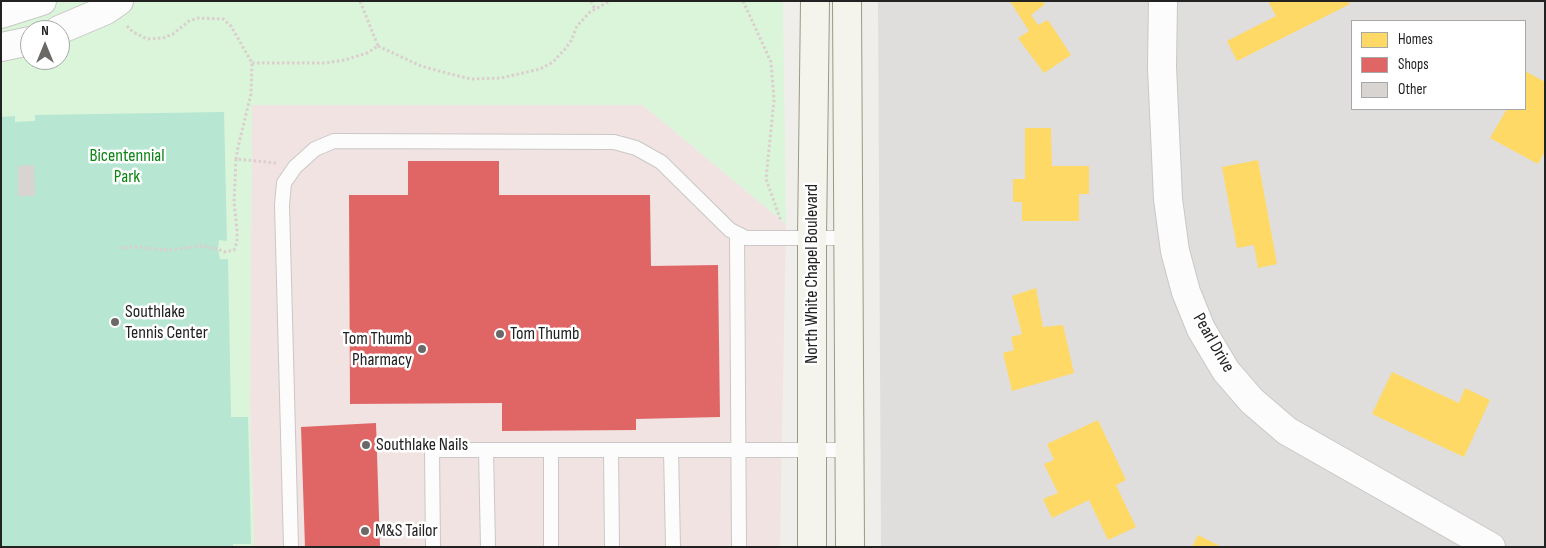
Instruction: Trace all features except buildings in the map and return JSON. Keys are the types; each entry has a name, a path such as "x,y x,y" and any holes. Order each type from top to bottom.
{"main road":[{"name":"North White Chapel Boulevard","path":"812,547 812,450 801,238 815,1"},
{"name":"North White Chapel Boulevard","path":"847,1 851,450 850,547"}],"street":[{"path":"1,14 42,1"},
{"name":"Pearl Drive","path":"1163,1 1162,67 1168,199 1175,251 1186,292 1201,329 1226,371 1252,401 1286,431 1491,547"},
{"path":"70,26 106,10 121,12"},
{"path":"1,47 20,44"}],"lane":[{"path":"291,547 282,205 284,183 297,164 315,149 334,141 614,142 636,148 661,162 730,230 746,238 849,238"},
{"path":"737,234 739,547"},
{"path":"433,547 432,450 851,450"},
{"path":"486,450 488,547"},
{"path":"551,450 551,547"},
{"path":"611,450 612,547"},
{"path":"671,450 673,547"}],"path":[{"path":"360,1 378,46 421,66 471,79 502,78 540,69 553,62 571,42 577,26 595,9 610,1"},
{"path":"591,1 595,9"},
{"path":"743,1 772,62 774,100 766,179 776,211 801,238"},
{"path":"120,248 134,247 165,250 202,246 224,252 234,250 237,242 234,202 236,159 251,94 252,63 231,26 222,19 198,18 189,21 173,34 163,38 147,39 132,32 121,12"},
{"path":"252,63 325,63 360,55 378,46"},
{"path":"236,159 297,164"}],"shaded area":[{"path":"878,1 1545,1 1545,547 881,547"},
{"path":"252,105 643,105 786,224 780,547 254,547 250,408"}],"green space":[{"name":"Bicentennial Park","path":"1,1 783,1 786,224 643,105 252,105 250,408 254,547 1,547"},
{"name":"Southlake Tennis Center","path":"224,112 227,241 219,240 218,249 220,259 228,259 231,417 248,417 251,544 233,544 233,547 1,547 1,117 15,116 15,122 35,121 35,115"}],"place":[{"name":"Southlake Tennis Center","path":"115,322"},
{"name":"Tom Thumb","path":"500,334"},
{"name":"Tom Thumb Pharmacy","path":"422,349"},
{"name":"Southlake Nails","path":"366,445"},
{"name":"M&S Tailor","path":"365,531"}]}
